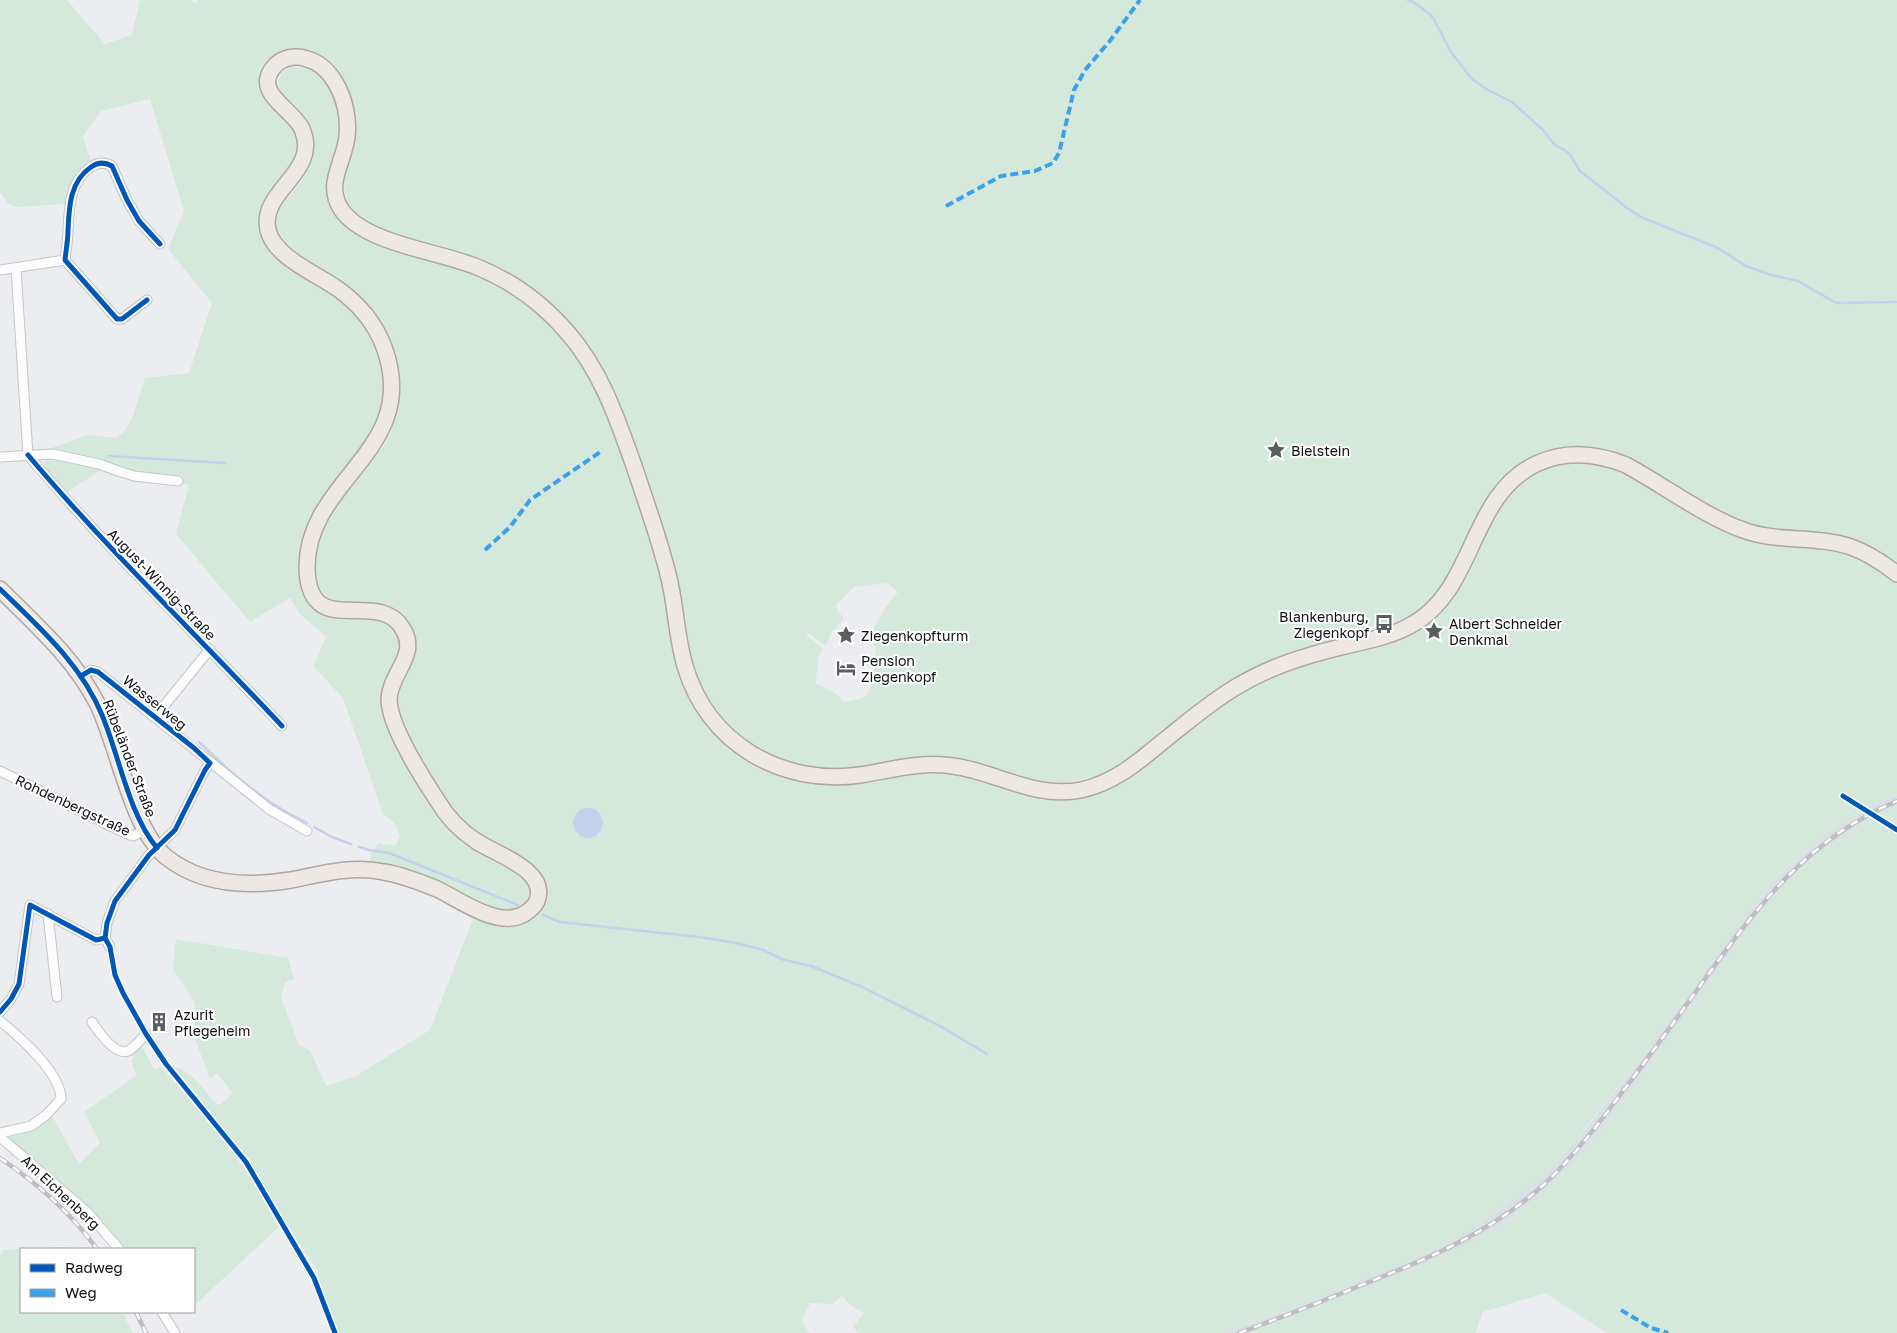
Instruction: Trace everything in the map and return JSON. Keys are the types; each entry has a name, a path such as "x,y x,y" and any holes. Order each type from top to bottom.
{"main road":[{"name":"Rübeländer Straße","path":"1,591 61,651 81,676 102,714 145,830 157,848 174,862 195,873 230,882 271,883 353,869 381,871 412,880 500,918 511,919 524,914 534,905 538,894 535,880 526,869 463,832 447,815 401,738 392,717 389,702 393,681 404,661 408,648 407,636 400,624 382,612 338,612 327,608 317,601 309,584 308,558 317,521 328,502 366,456 377,439 388,410 391,385 386,350 375,328 365,314 341,291 284,253 275,245 270,236 267,220 273,200 296,173 303,157 305,146 300,125 271,94 268,78 270,70 278,63 294,57 307,59 325,69 336,84 342,98 347,116 347,140 334,189 344,214 354,222 384,238 458,260 485,270 506,281 547,311 582,350 599,377 612,405 646,504 669,578 682,656 695,692 711,718 736,743 756,756 787,770 810,776 833,777 916,765 938,764 968,769 1046,792 1078,790 1106,782 1131,768 1219,698 1256,676 1305,656 1388,635 1420,620 1437,606 1453,585 1498,494 1526,470 1548,459 1560,456 1586,454 1612,459 1741,530 1769,537 1829,542 1851,547 1872,557 1897,574"}],"street":[{"path":"147,300 122,319 117,319 65,260 69,205 81,175 92,166 102,162 112,166 127,200 139,221 160,244"},
{"path":"0,270 65,260"},
{"path":"16,269 28,455"},
{"path":"0,458 52,454 99,464 134,476 178,481"},
{"name":"August-Winnig-Straße","path":"28,455 109,546 282,726"},
{"path":"155,717 210,649"},
{"name":"Wasserweg","path":"81,676 91,670 98,672 269,809 307,831"},
{"path":"110,947 105,938 107,923 115,901 149,855 175,830 210,763"},
{"name":"Rohdenbergstraße","path":"0,771 127,834 133,836 145,830"},
{"path":"0,1012 11,999 19,984 30,905 96,940 105,938"},
{"path":"48,914 57,997"},
{"path":"0,1021 35,1052 51,1073 61,1092 61,1099 31,1126 0,1135"},
{"path":"92,1022 109,1043 117,1050 123,1052 128,1050 146,1034"},
{"name":"Am Eichenberg","path":"0,1135 87,1212 118,1248"},
{"path":"163,1313 175,1333"}],"shaded area":[{"path":"1897,795 1897,806 1879,813 1838,839 1786,881 1751,925 1604,1127 1577,1160 1535,1199 1503,1224 1463,1247 1403,1273 1250,1333 1226,1333 1399,1265 1458,1238 1528,1188 1562,1157 1593,1120 1647,1051 1743,919 1778,876 1821,837 1872,805"}],"green space":[{"path":"0,0 67,0 105,44 132,35 140,0 189,0 196,3 198,0 1897,0 1897,566 1732,519 1616,453 1589,447 1562,448 1536,457 1512,471 1491,493 1441,592 1418,613 1403,620 1373,626 1353,637 1298,651 1273,662 1184,715 1122,764 1101,775 1066,783 1030,781 962,760 939,757 918,757 866,767 836,769 815,768 776,758 741,738 726,724 707,699 693,671 621,410 607,376 587,346 552,307 387,232 357,214 346,197 344,188 355,135 353,108 348,89 340,77 307,53 288,49 268,60 262,69 259,83 261,92 266,100 289,123 298,141 297,154 291,167 266,201 260,213 259,226 263,240 273,253 342,301 362,320 376,344 384,378 380,410 368,439 359,454 322,499 311,517 300,565 302,590 310,607 318,613 338,619 379,620 388,624 396,632 401,645 400,652 384,687 382,698 386,721 441,817 520,873 527,882 530,889 528,901 517,909 499,911 370,863 372,850 379,843 395,846 400,837 394,822 383,814 343,698 313,666 326,637 300,614 290,598 250,622 176,534 189,485 103,469 67,492 43,466 49,449 88,435 116,438 123,433 133,416 145,378 189,373 212,303 168,249 184,211 150,99 101,111 83,136 91,162 78,173 66,204 16,207 8,203 0,192","holes":["887,583 898,592 886,607 870,635 876,650 875,655 878,659 872,676 875,679 865,697 844,703 838,695 815,683 818,660 823,648 805,634 809,634 826,646 832,631 844,619 835,606 854,587"]},
{"path":"292,67 304,68 315,73 323,80 330,90 339,113 340,137 327,183 327,195 334,212 340,220 473,271 503,286 544,316 577,354 603,398 640,505 662,576 677,664 687,694 714,733 739,754 767,771 797,781 829,785 919,771 933,771 954,774 1020,794 1045,799 1083,797 1107,789 1130,777 1192,727 1238,694 1302,664 1404,634 1479,542 1503,501 1528,474 1561,460 1609,464 1714,523 1850,553 1887,573 1897,582 1897,795 1872,805 1821,837 1778,876 1743,919 1647,1051 1562,1157 1528,1188 1496,1213 1458,1238 1399,1265 1226,1333 859,1333 853,1327 864,1313 850,1305 842,1296 832,1304 810,1303 802,1320 809,1333 334,1333 317,1270 246,1162 171,1067 185,1071 217,1105 221,1104 233,1093 217,1073 211,1079 208,1075 196,1042 195,1003 173,969 176,939 288,958 294,979 285,982 281,997 299,1045 310,1050 326,1086 356,1076 430,1030 473,919 436,898 437,896 489,922 504,926 518,926 530,922 539,911 545,892 458,821 432,784 421,764 395,708 396,694 416,649 416,640 407,622 397,612 380,605 351,604 330,599 318,586 315,578 314,558 316,547 328,517 340,498 378,454 391,431 394,411 393,374 389,341 290,250 279,238 276,230 277,215 284,202 305,175 310,166 314,150 313,136 306,120 279,87 278,81 281,74"},
{"path":"1897,806 1897,1333 1607,1333 1545,1293 1483,1312 1475,1333 1250,1333 1403,1273 1462,1247 1503,1224 1535,1199 1577,1160 1604,1127 1751,925 1786,881 1838,839 1879,813"},
{"path":"141,1045 154,1069 161,1067 166,1072 230,1148 248,1174 279,1227 196,1304 195,1248 126,1248 96,1217 9,1140 9,1136 33,1130 52,1116 79,1164 100,1143 84,1112 137,1075 132,1063 135,1053"},
{"path":"20,1249 20,1313 123,1313 133,1333 0,1333 0,1257 3,1250"}],"water":[{"path":"588,808 599,812 603,823 599,834 588,838 577,834 573,823 577,812"}],"waterway":[{"path":"1408,0 1432,16 1451,52 1471,78 1486,89 1512,102 1543,130 1554,144 1569,153 1580,171 1627,208 1643,218 1718,248 1746,266 1771,275 1798,281 1836,303 1897,302"},
{"path":"108,456 225,463"},
{"path":"199,742 263,797 307,823"},
{"path":"314,827 332,837 351,844"},
{"path":"359,847 389,853 518,905"},
{"path":"543,915 560,922 699,937 763,950 784,960 811,966 860,986 938,1025 987,1054"}],"railway":[{"path":"1239,1333 1392,1273 1437,1253 1480,1231 1521,1204 1551,1178 1590,1134 1743,927 1787,877 1836,835 1865,817 1897,801"},
{"path":"0,1158 53,1199 96,1248"},
{"path":"136,1313 146,1333"}],"marked path":[{"path":"946,206 1001,176 1035,171 1053,163 1059,153 1074,90 1085,70 1109,42 1140,0"},
{"path":"485,550 510,527 530,500 603,450"},
{"path":"1621,1310 1651,1328 1668,1333"}],"cycle path":[{"path":"147,300 122,319 117,319 65,260 72,195 84,173 99,163 112,166 127,200 139,221 160,244"},
{"path":"28,455 121,559 282,726"},
{"path":"0,589 58,647 83,679 102,715 139,819 157,848"},
{"path":"81,676 91,670 98,672 194,748 210,763 175,830 149,855 115,901 107,923 105,938 110,947 115,975 146,1034 166,1064 246,1162 314,1278 335,1333"},
{"path":"1843,796 1897,830"},
{"path":"0,1012 11,999 19,984 30,905 96,940 105,938"}],"place":[{"name":"Bielstein","path":"1276,450"},
{"name":"Blankenburg, Ziegenkopf","path":"1384,624"},
{"name":"Albert Schneider Denkmal","path":"1434,631"},
{"name":"Ziegenkopfturm","path":"846,635"},
{"name":"Pension Ziegenkopf","path":"846,668"},
{"name":"Azurit Pflegeheim","path":"159,1022"}]}
